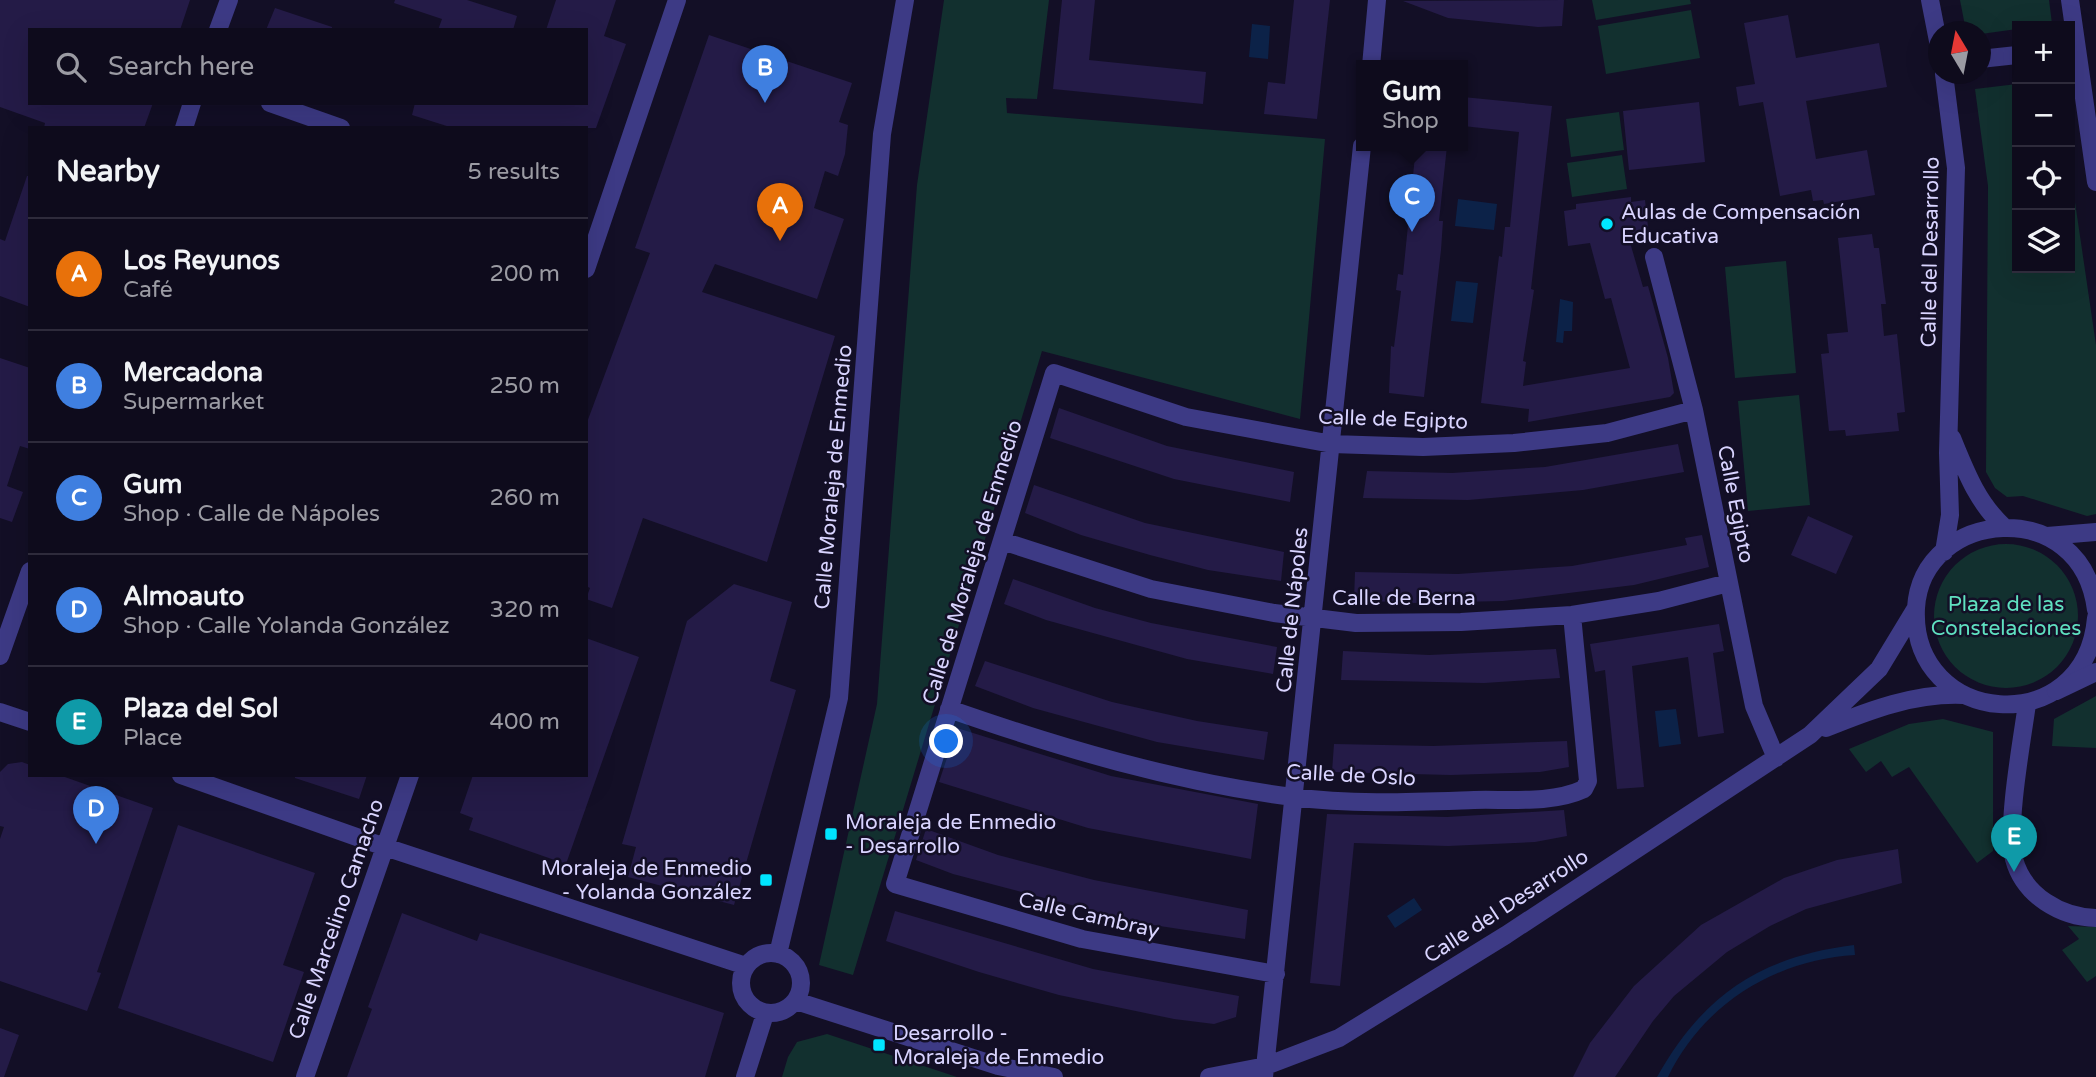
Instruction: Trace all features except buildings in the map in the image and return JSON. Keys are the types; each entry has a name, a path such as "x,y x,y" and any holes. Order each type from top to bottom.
{"street":[{"path":"219,28 229,0"},
{"path":"588,263 677,0"},
{"name":"Calle Moraleja de Enmedio","path":"778,954 839,698 882,134 905,0"},
{"path":"1372,60 1377,0"},
{"path":"1930,0 1934,21"},
{"path":"2070,0 2071,21"},
{"path":"2075,47 2096,44"},
{"path":"1991,59 2012,56"},
{"path":"2075,59 2096,182"},
{"name":"Calle del Desarrollo","path":"1209,1077 1265,1071 1339,1038 1390,1009 1810,735 1880,669 1916,608 1929,571 1944,552 1950,515 1956,168 1945,84"},
{"path":"185,126 191,105"},
{"path":"276,105 335,126"},
{"name":"Calle de Nápoles","path":"1265,1071 1315,620 1361,151"},
{"path":"588,214 604,219"},
{"name":"Calle Egipto","path":"1654,257 1694,410 1754,706 1776,758"},
{"name":"Calle de Egipto","path":"1054,373 1186,417 1332,444 1423,447 1514,443 1607,433 1694,410"},
{"name":"Calle de Moraleja de Enmedio","path":"895,884 1054,373"},
{"name":"Calle del Desarrollo","path":"1950,432 1970,485 1989,513 2004,527"},
{"path":"1944,552 1962,539 1982,530 2004,527 2026,529 2047,536 2065,548 2093,574 2096,610"},
{"path":"2047,536 2096,532"},
{"name":"Calle de Berna","path":"1002,541 1151,589 1315,620 1356,623 1461,622 1572,615 1659,601 1728,583"},
{"path":"0,656 28,577"},
{"path":"1916,608 1919,639 1928,661 1943,680 1963,695 1994,705 2026,704 2096,672"},
{"name":"Calle de Oslo","path":"949,709 1114,761 1199,782 1295,798 1444,801 1563,796 1584,789 1589,772 1572,615"},
{"path":"2056,691 2074,676 2087,657 2096,618"},
{"name":"Calle del Desarrollo","path":"1810,735 1912,699 1941,694 1963,695"},
{"path":"2026,704 2012,839 2014,860 2025,880 2046,904 2068,914 2096,918"},
{"path":"0,712 28,721"},
{"path":"187,777 385,847 746,966"},
{"name":"Calle Marcelino Camacho","path":"305,1077 409,777"},
{"name":"Calle Cambray","path":"895,884 1082,939 1276,974"},
{"path":"778,954 797,967 801,990 796,1001 783,1012 765,1014 754,1009 741,989 746,966 757,956 778,954"},
{"path":"796,1001 997,1071 1054,1077"},
{"path":"745,1077 765,1014"}],"green space":[{"path":"944,0 1049,0 1037,99 1006,98 1007,113 1325,139 1300,419 1042,351 853,975 819,965 877,704 917,185"},
{"path":"1592,0 1690,0 1691,4 1596,20"},
{"path":"1960,0 2049,0 2052,21 2012,21 2012,30 1991,33 1991,21 1964,21"},
{"path":"1691,10 1700,58 1606,74 1598,26"},
{"path":"2012,85 2012,273 2075,273 2075,202 2096,345 2096,514 2087,516 2023,496 2007,497 1995,488 1986,472 1988,186 1975,89"},
{"path":"1619,112 1624,150 1571,157 1566,119"},
{"path":"1622,155 1627,189 1572,197 1567,163"},
{"path":"1786,261 1796,373 1735,378 1725,267"},
{"path":"1799,395 1810,505 1748,511 1738,401"},
{"name":"Plaza de las Constelaciones","path":"2006,544 2034,549 2057,565 2073,588 2078,616 2073,644 2057,667 2034,683 2006,688 1978,683 1955,667 1939,644 1934,616 1939,588 1955,565 1978,549"},
{"path":"2096,696 2096,748 2052,746 2054,719"},
{"path":"1943,719 1993,732 1993,851 1977,863 1909,767 1892,777 1881,761 1866,772 1849,749 1909,724"},
{"path":"2068,926 2096,927 2096,976 2087,982 2062,950 2079,939"},
{"path":"827,1034 957,1077 782,1077 788,1057 797,1042"}],"water":[{"path":"1252,24 1270,26 1268,59 1249,57"},
{"path":"1458,199 1497,204 1494,230 1455,226"},
{"path":"1456,281 1478,283 1473,323 1451,321"},
{"path":"1560,299 1573,302 1572,331 1564,331 1563,343 1556,342"},
{"path":"1676,709 1681,744 1659,747 1655,711"},
{"path":"1414,898 1422,910 1395,928 1387,916"},
{"path":"1854,945 1855,955 1797,966 1745,990 1701,1028 1668,1077 1657,1077 1694,1023 1738,984 1790,959"}],"place":[{"name":"Mercadona","path":"765,103"},
{"name":"Aulas de Compensación Educativa","path":"1607,224"},
{"name":"Gum","path":"1412,232"},
{"name":"Los Reyunos","path":"780,241"},
{"name":"Moraleja de Enmedio - Desarrollo","path":"831,834"},
{"name":"Almoauto","path":"96,844"},
{"name":"Plaza del Sol","path":"2014,872"},
{"name":"Moraleja de Enmedio - Yolanda González","path":"766,880"},
{"name":"Desarrollo - Moraleja de Enmedio","path":"879,1045"}]}
